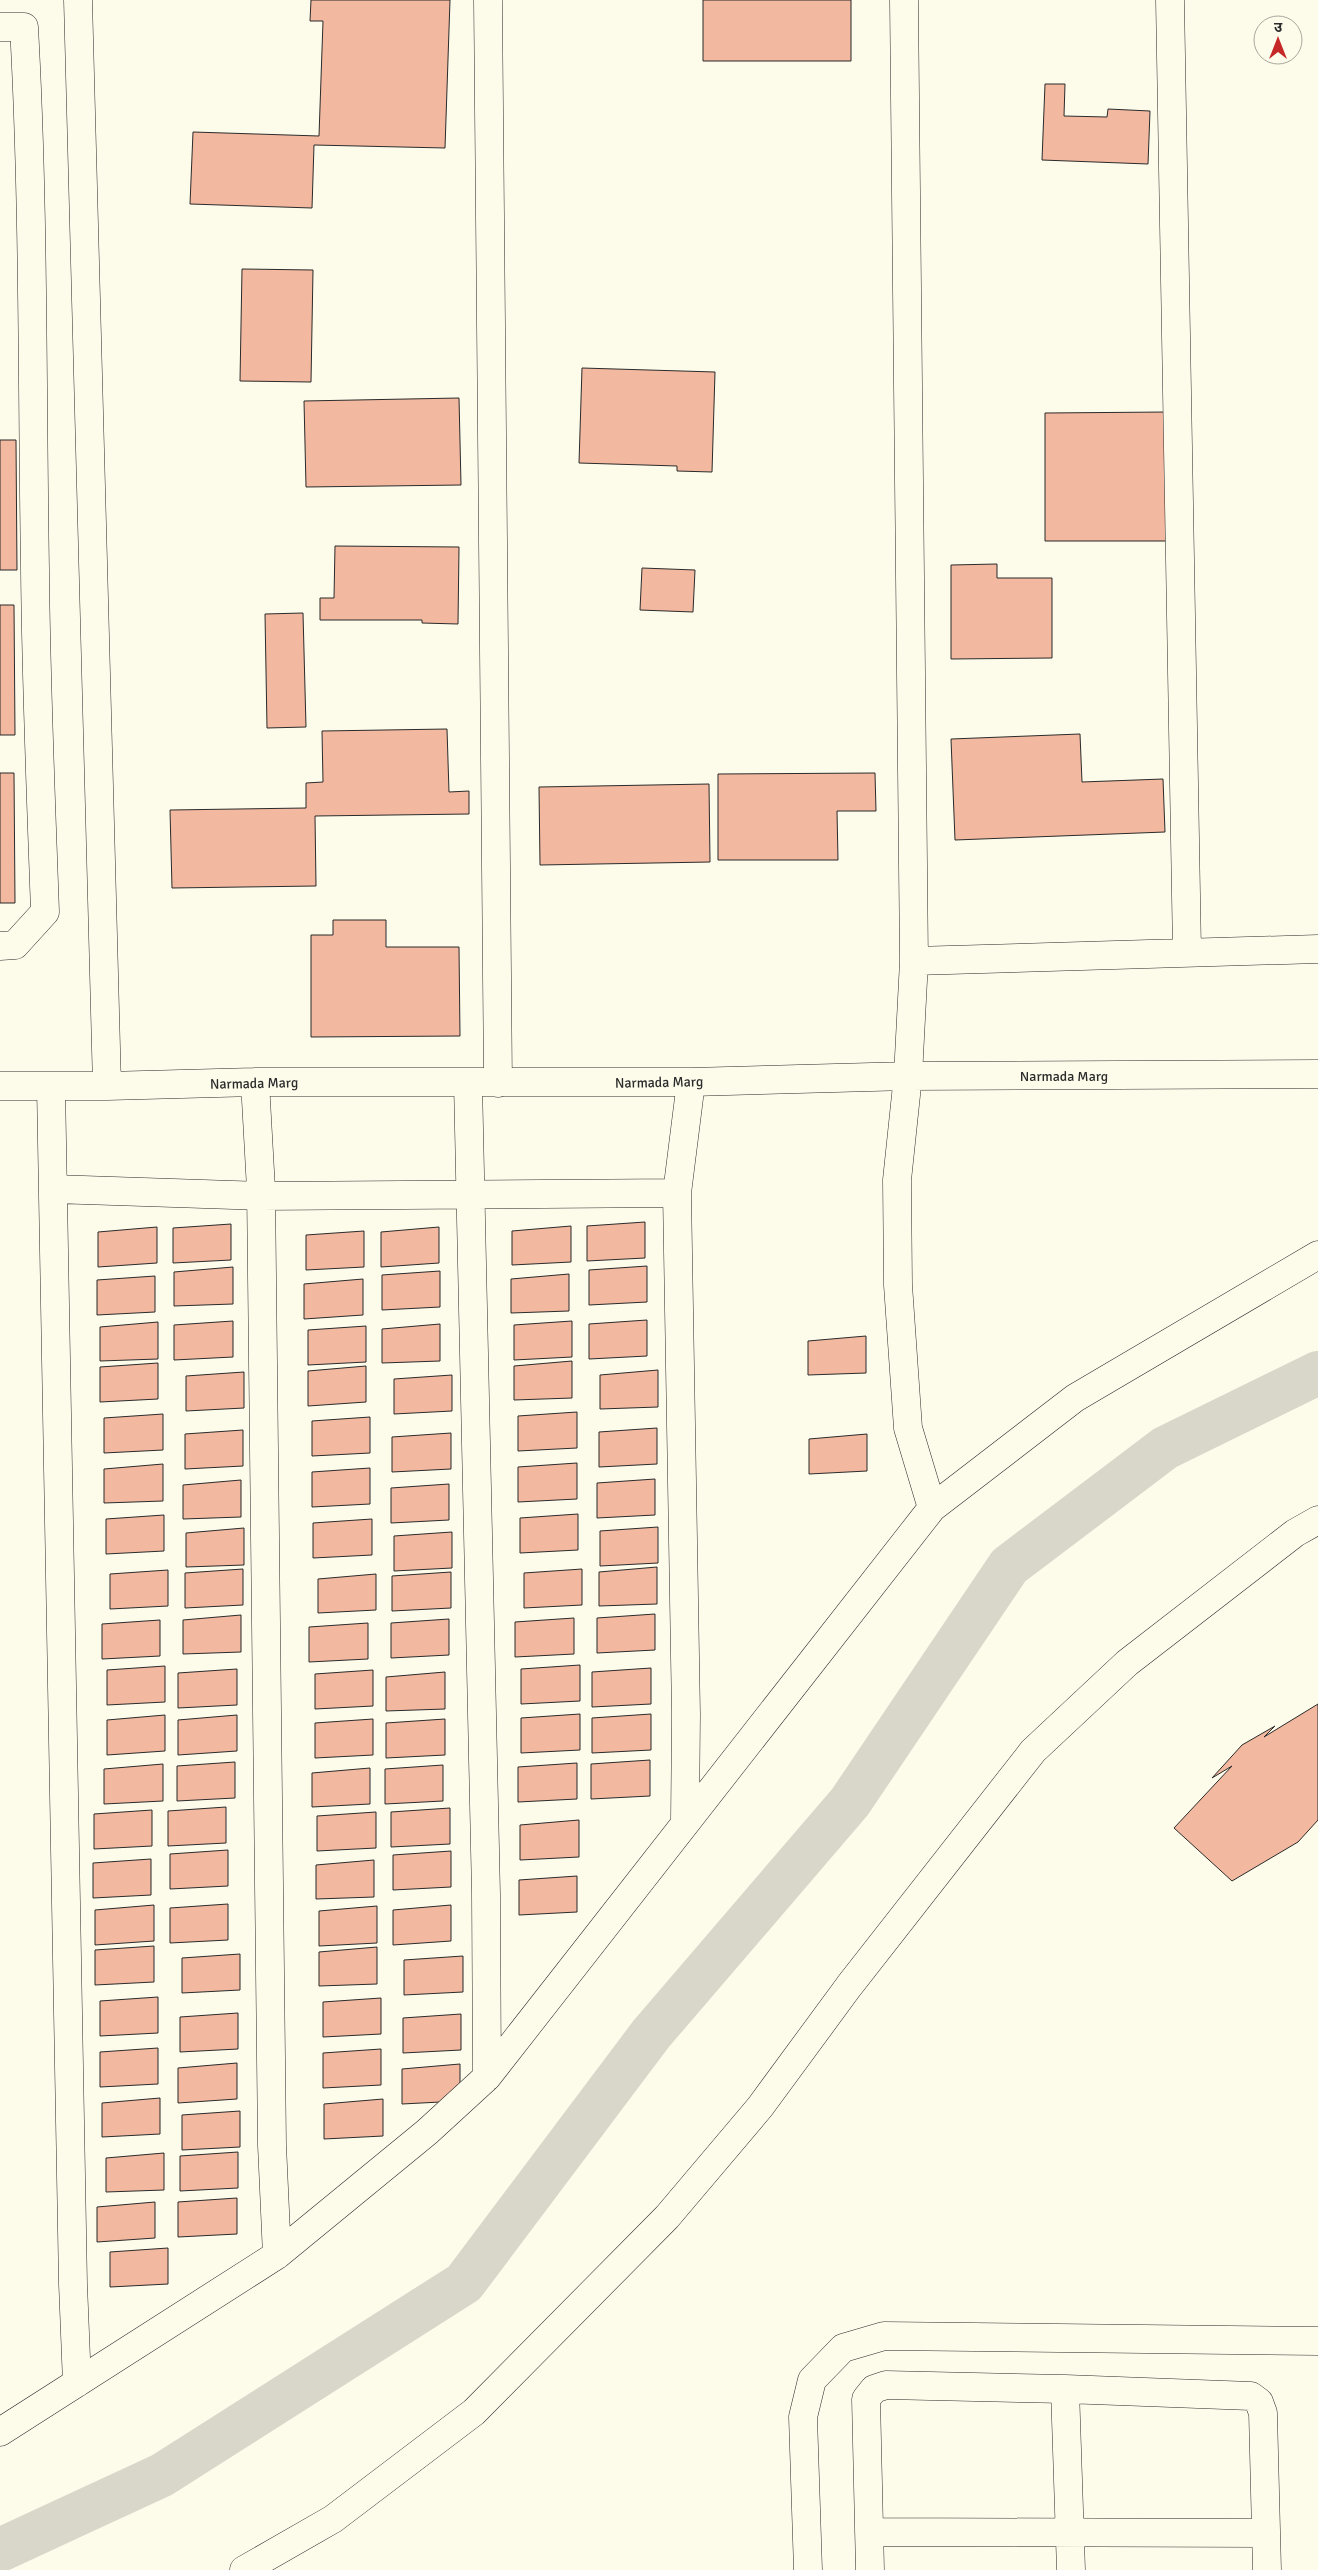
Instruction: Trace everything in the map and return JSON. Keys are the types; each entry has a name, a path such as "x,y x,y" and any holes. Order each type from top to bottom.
{"street":[{"path":"78,0 107,1086"},
{"path":"488,0 498,1083"},
{"path":"904,0 914,961 908,1076 897,1180 898,1285 908,1428 932,1508"},
{"path":"1170,0 1186,952"},
{"path":"0,27 24,27 33,310 35,571 45,912 16,944 0,946"},
{"path":"914,961 1318,949"},
{"name":"Narmada Marg","path":"0,1086 51,1087 254,1082 691,1082 908,1076 1318,1074"},
{"path":"254,1082 261,1196 272,2145 277,2255"},
{"path":"685,1824 686,1704 676,1193 691,1082"},
{"path":"468,1083 486,1894 487,2078"},
{"path":"51,1087 73,2284 77,2383"},
{"path":"53,1189 261,1196 676,1193"},
{"path":"0,2432 277,2255 427,2132 487,2078 932,1508 1075,1398 1318,1255"},
{"path":"244,2570 333,2519 474,2412 666,2217 760,2107 849,1986 1033,1751 1127,1663 1294,1533 1318,1520"},
{"path":"808,2570 803,2417 812,2380 843,2348 884,2336 1318,2341"},
{"path":"870,2570 866,2399 874,2389 886,2385 1251,2396 1259,2402 1263,2413 1267,2570"},
{"path":"1065,2389 1071,2570"},
{"path":"869,2532 1266,2533"}],"building":[{"path":"311,0 450,0 445,148 314,145 312,208 190,204 193,132 319,136 323,21 310,21"},
{"path":"703,0 851,0 851,61 703,61"},
{"path":"1045,84 1065,84 1064,116 1107,117 1108,109 1150,111 1148,164 1042,160"},
{"path":"242,269 313,270 311,382 240,381"},
{"path":"582,368 715,372 712,472 677,471 677,466 579,463"},
{"path":"459,398 461,485 306,487 304,401"},
{"path":"1167,412 1167,541 1045,541 1045,413"},
{"path":"0,440 16,440 17,570 0,570"},
{"path":"335,546 459,547 458,624 422,623 422,620 320,620 320,598 334,598"},
{"path":"997,564 997,578 1052,578 1052,658 951,659 951,565"},
{"path":"642,568 695,570 693,612 640,610"},
{"path":"0,605 14,605 15,735 0,735"},
{"path":"303,613 306,727 267,728 265,614"},
{"path":"447,729 449,792 469,791 469,814 315,816 316,886 172,888 170,810 306,808 306,783 323,782 322,731"},
{"path":"1080,734 1082,782 1163,779 1165,832 955,840 951,739"},
{"path":"0,773 14,773 15,903 0,903"},
{"path":"875,773 876,811 837,811 838,860 718,860 718,774"},
{"path":"709,784 710,862 540,865 539,787"},
{"path":"333,920 386,920 386,947 459,947 460,1036 311,1037 311,935 333,935"},
{"path":"645,1222 645,1258 587,1261 587,1226"},
{"path":"231,1224 231,1260 173,1263 173,1228"},
{"path":"571,1226 571,1262 512,1265 512,1231"},
{"path":"157,1227 157,1263 98,1267 98,1232"},
{"path":"439,1227 439,1263 381,1267 381,1232"},
{"path":"364,1231 364,1267 306,1270 306,1235"},
{"path":"647,1266 647,1302 589,1305 589,1270"},
{"path":"233,1267 233,1304 174,1306 174,1272"},
{"path":"440,1271 440,1307 382,1310 382,1275"},
{"path":"569,1274 569,1311 511,1313 511,1279"},
{"path":"155,1276 155,1312 97,1315 97,1280"},
{"path":"363,1279 363,1315 304,1319 304,1284"},
{"path":"647,1320 647,1356 589,1359 589,1324"},
{"path":"233,1321 233,1357 174,1360 174,1325"},
{"path":"572,1321 572,1357 514,1360 514,1325"},
{"path":"158,1322 158,1359 100,1361 100,1327"},
{"path":"440,1324 440,1361 382,1363 382,1329"},
{"path":"366,1326 366,1362 308,1365 308,1330"},
{"path":"866,1336 866,1373 808,1375 808,1341"},
{"path":"572,1361 572,1398 514,1400 514,1366"},
{"path":"158,1363 158,1399 100,1402 100,1367"},
{"path":"366,1366 366,1402 308,1406 308,1371"},
{"path":"658,1370 658,1407 600,1409 600,1375"},
{"path":"244,1372 244,1408 186,1411 186,1376"},
{"path":"452,1375 452,1411 394,1414 394,1379"},
{"path":"577,1412 577,1448 518,1451 518,1416"},
{"path":"163,1414 163,1450 104,1453 104,1418"},
{"path":"370,1417 370,1453 312,1456 312,1421"},
{"path":"657,1428 657,1464 599,1467 599,1432"},
{"path":"243,1430 243,1466 185,1469 185,1434"},
{"path":"451,1433 451,1469 392,1472 392,1437"},
{"path":"867,1434 867,1471 809,1474 809,1439"},
{"path":"577,1463 577,1499 518,1502 518,1467"},
{"path":"163,1464 163,1501 104,1503 104,1469"},
{"path":"370,1468 370,1504 312,1507 312,1472"},
{"path":"655,1479 655,1515 597,1518 597,1483"},
{"path":"241,1480 241,1517 183,1519 183,1485"},
{"path":"449,1484 449,1520 391,1523 391,1488"},
{"path":"578,1514 578,1550 520,1553 520,1518"},
{"path":"164,1515 164,1551 106,1554 106,1519"},
{"path":"372,1519 372,1555 313,1558 313,1523"},
{"path":"658,1527 658,1563 600,1566 600,1531"},
{"path":"244,1528 244,1565 186,1567 186,1533"},
{"path":"452,1532 452,1568 394,1571 394,1536"},
{"path":"657,1567 657,1604 599,1606 599,1572"},
{"path":"243,1569 243,1605 185,1608 185,1573"},
{"path":"582,1569 582,1605 524,1608 524,1573"},
{"path":"168,1570 168,1606 110,1609 110,1574"},
{"path":"451,1572 451,1608 392,1611 392,1576"},
{"path":"376,1574 376,1610 318,1613 318,1579"},
{"path":"655,1614 655,1650 597,1653 597,1618"},
{"path":"241,1615 241,1652 183,1654 183,1620"},
{"path":"574,1618 574,1654 515,1657 515,1622"},
{"path":"449,1619 449,1655 391,1658 391,1623"},
{"path":"160,1620 160,1656 102,1659 102,1624"},
{"path":"368,1623 368,1659 309,1662 309,1627"},
{"path":"580,1665 580,1701 521,1704 521,1669"},
{"path":"165,1666 165,1702 107,1705 107,1670"},
{"path":"651,1668 651,1704 592,1707 592,1672"},
{"path":"237,1669 237,1705 178,1708 178,1673"},
{"path":"373,1670 373,1706 315,1709 315,1674"},
{"path":"445,1672 445,1709 386,1711 386,1677"},
{"path":"1318,1704 1318,1820 1298,1842 1232,1881 1174,1828 1232,1766 1212,1778 1242,1745 1275,1726 1264,1737"},
{"path":"580,1714 580,1750 521,1753 521,1718"},
{"path":"651,1714 651,1750 592,1753 592,1718"},
{"path":"165,1715 165,1751 107,1755 107,1720"},
{"path":"237,1715 237,1751 178,1755 178,1720"},
{"path":"373,1719 373,1755 315,1758 315,1723"},
{"path":"445,1719 445,1755 386,1758 386,1723"},
{"path":"650,1760 650,1796 591,1799 591,1764"},
{"path":"235,1762 235,1798 177,1801 177,1766"},
{"path":"577,1763 577,1799 518,1802 518,1767"},
{"path":"163,1764 163,1801 104,1804 104,1769"},
{"path":"443,1765 443,1801 385,1804 385,1769"},
{"path":"370,1768 370,1804 312,1807 312,1773"},
{"path":"226,1807 226,1843 168,1846 168,1811"},
{"path":"450,1808 450,1844 391,1847 391,1812"},
{"path":"152,1810 152,1846 94,1849 94,1814"},
{"path":"376,1812 376,1848 317,1851 317,1816"},
{"path":"579,1820 579,1857 520,1860 520,1825"},
{"path":"228,1850 228,1886 170,1889 170,1854"},
{"path":"451,1851 451,1887 393,1890 393,1855"},
{"path":"151,1859 151,1895 93,1898 93,1863"},
{"path":"374,1860 374,1897 316,1899 316,1865"},
{"path":"577,1876 577,1912 519,1915 519,1880"},
{"path":"228,1904 228,1940 170,1943 170,1908"},
{"path":"154,1905 154,1941 95,1945 95,1910"},
{"path":"451,1905 451,1941 393,1945 393,1910"},
{"path":"377,1906 377,1943 319,1946 319,1911"},
{"path":"154,1946 154,1982 95,1985 95,1950"},
{"path":"377,1947 377,1984 319,1986 319,1952"},
{"path":"240,1954 240,1990 182,1993 182,1958"},
{"path":"463,1956 463,1992 404,1995 404,1960"},
{"path":"158,1997 158,2033 100,2036 100,2001"},
{"path":"381,1998 381,2034 323,2037 323,2002"},
{"path":"238,2013 238,2049 180,2052 180,2017"},
{"path":"461,2014 461,2050 403,2053 403,2018"},
{"path":"158,2048 158,2084 100,2087 100,2052"},
{"path":"381,2049 381,2085 323,2088 323,2053"},
{"path":"237,2063 237,2099 178,2103 178,2068"},
{"path":"460,2064 460,2101 402,2104 402,2069"},
{"path":"160,2098 160,2134 102,2137 102,2103"},
{"path":"383,2099 383,2136 324,2139 324,2104"},
{"path":"240,2111 240,2147 182,2150 182,2115"},
{"path":"238,2152 238,2188 180,2191 180,2156"},
{"path":"164,2153 164,2190 106,2192 106,2158"},
{"path":"237,2198 237,2234 178,2237 178,2202"},
{"path":"155,2202 155,2238 97,2242 97,2207"},
{"path":"168,2248 168,2284 110,2287 110,2252"}],"waterway":[{"path":"0,2550 162,2475 464,2283 651,2034 850,1802 1009,1566 1165,1448 1318,1373"}]}
